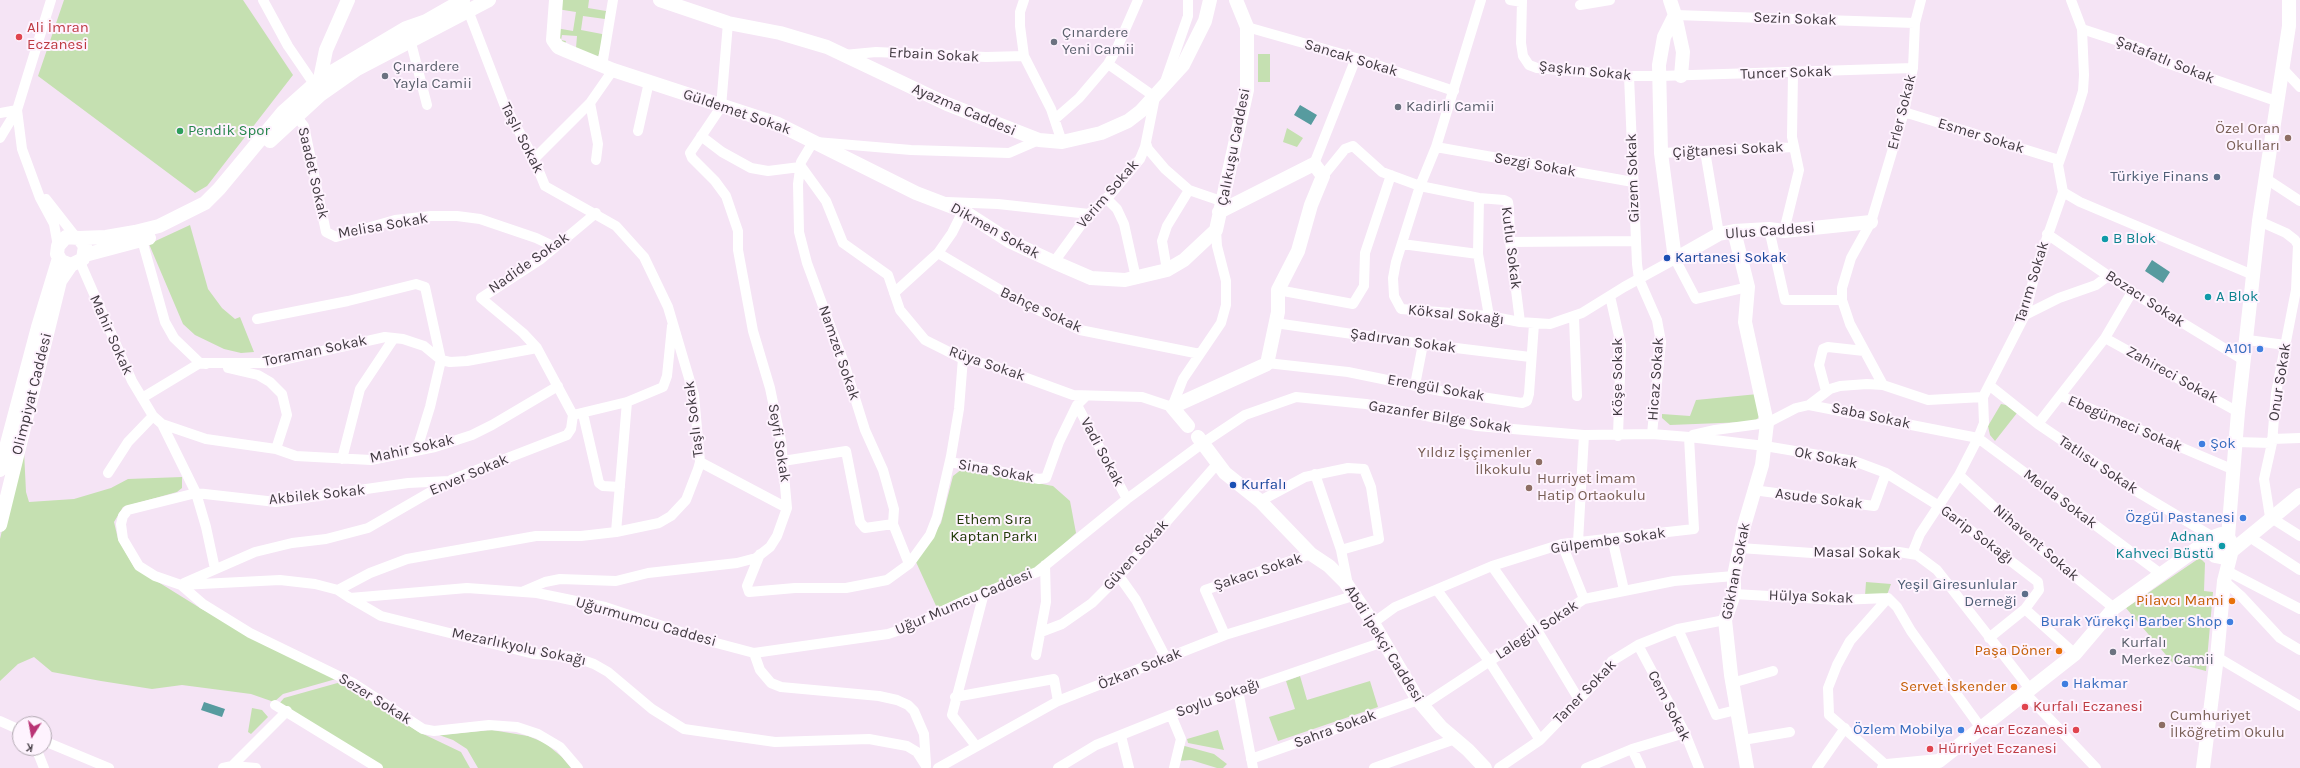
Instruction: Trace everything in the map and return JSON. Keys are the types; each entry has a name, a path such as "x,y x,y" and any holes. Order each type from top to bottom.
{"street":[{"path":"0,138 17,110 51,0"},
{"path":"263,0 288,46 317,81"},
{"path":"317,81 326,50 348,0"},
{"path":"70,257 66,237 77,238 135,232 159,226 205,203 219,189 283,112 317,81 406,28 465,4 489,0"},
{"name":"Güldemet Sokak","path":"556,0 553,37 555,42 568,51 608,68 721,107 778,124 816,142 911,150 1009,152 1039,140"},
{"path":"534,159 590,103 608,68 613,0"},
{"name":"Ayazma Caddesi","path":"660,0 728,22 780,32 827,47 947,104 1039,140 1062,142 1094,135 1124,123 1141,112 1183,65 1197,41 1205,21 1210,0"},
{"path":"1024,0 1020,12 1020,26 1024,56 1055,119 1062,142"},
{"path":"1055,119 1079,98 1108,64 1123,37 1138,0"},
{"name":"Verim Sokak","path":"1054,262 1089,214 1106,198 1140,159 1146,143 1159,93 1188,16 1188,0"},
{"name":"Çalıkuşu Caddesi","path":"1220,207 1247,90 1246,27 1236,0"},
{"name":"Köksal Sokağı","path":"1481,0 1436,147 1420,186 1402,244 1394,278 1394,296 1401,309 1489,316 1534,324 1550,324 1574,316 1675,259"},
{"path":"1510,0 1522,1"},
{"path":"1580,5 1610,0"},
{"path":"1670,0 1675,15 1683,52 1681,76"},
{"name":"Erler Sokak","path":"1842,300 1842,288 1846,272 1858,244 1871,222 1904,112 1913,68 1915,23 1921,0"},
{"path":"2071,0 2082,29 2083,91 2059,160 2060,178 2063,192 2080,202 2253,275"},
{"path":"2203,768 2226,576 2221,545 2234,470 2238,412 2248,340 2259,221 2276,102 2283,69 2289,26 2289,0"},
{"name":"Şaşkın Sokak","path":"1522,1 1521,43 1523,56 1529,64 1537,68 1629,76 1660,76"},
{"path":"70,257 142,240 198,218 213,207 229,192 269,142 320,95 357,69 411,42 465,4"},
{"name":"Taşlı Sokak","path":"338,590 370,573 407,559 536,536 581,536 616,532 659,523 671,516 686,500 700,462 694,395 668,307 644,257 616,226 545,186 534,159 504,104 465,4"},
{"path":"1675,15 1664,37 1659,65 1661,153 1667,208 1675,259 1696,299 1748,287"},
{"name":"Sezin Sokak","path":"1675,15 1915,23"},
{"path":"721,107 728,22"},
{"name":"Sancak Sokak","path":"1246,27 1356,58 1454,91"},
{"path":"406,28 428,105"},
{"name":"Şatafatlı Sokak","path":"2082,29 2140,48 2162,61 2276,102"},
{"name":"Erbain Sokak","path":"843,55 876,52 986,57 1024,56"},
{"path":"1324,176 1314,164 1356,58"},
{"path":"1108,64 1159,93"},
{"name":"Tuncer Sokak","path":"1660,76 1793,73 1913,68"},
{"path":"2283,69 2300,87"},
{"path":"1784,231 1786,215 1799,170 1792,137 1793,73"},
{"name":"Gizem Sokak","path":"1629,76 1633,182 1639,279"},
{"path":"638,131 649,82"},
{"path":"590,103 598,144 596,160"},
{"name":"Seyfi Sokak","path":"522,592 545,582 560,579 616,581 648,573 737,563 756,558 770,547 777,536 787,508 781,441 770,388 752,323 738,250 738,231 726,196 715,180 692,158 690,153 721,107"},
{"path":"0,114 17,110"},
{"path":"17,110 22,149 36,187 85,246 70,257"},
{"name":"Esmer Sokak","path":"1904,112 2059,160"},
{"name":"Saadet Sokak","path":"296,116 304,126 326,232"},
{"path":"701,136 729,156 750,168 768,170 800,166"},
{"name":"Namzet Sokak","path":"816,142 810,147 800,166 798,184 799,232 807,263 844,363 865,430 883,470 894,509 893,524 909,564"},
{"name":"Dikmen Sokak","path":"816,142 916,193 963,211 1011,242 1091,278 1125,280 1167,270 1202,245 1216,230"},
{"path":"1146,143 1165,169 1189,190 1220,207 1216,230 1217,246 1226,281 1226,305 1221,323 1183,379 1172,407"},
{"path":"1172,407 1242,374 1260,369 1267,363 1279,303 1278,290 1298,251 1310,205 1324,176 1345,149 1353,146 1371,164 1391,175 1420,186 1479,198 1478,254 1489,316"},
{"name":"Sezgi Sokak","path":"1436,147 1633,182"},
{"name":"Çiğtanesi Sokak","path":"1661,153 1794,147"},
{"path":"1704,151 1719,234"},
{"name":"Çalıkuşu Caddesi","path":"1220,207 1314,164"},
{"name":"Rüya Sokak","path":"800,166 826,201 843,243 888,275 900,310 925,340 963,358 994,366 1073,395 1142,397 1172,407"},
{"path":"1278,290 1353,304 1364,286 1365,252 1391,175"},
{"path":"2265,178 2300,201"},
{"name":"Mahir Sokak","path":"36,187 132,381 153,416 162,424 196,493"},
{"path":"1167,270 1164,261 1162,241 1167,226 1189,190"},
{"name":"Tarım Sokak","path":"1912,554 1920,534 1959,475 1978,438 1984,423 1983,397 2025,315 2036,269 2063,192"},
{"path":"1106,198 1117,209 1124,224 1136,278"},
{"name":"Kutlu Sokak","path":"1479,198 1499,199 1508,202 1510,242 1520,322"},
{"path":"940,201 998,204 1089,214"},
{"path":"894,293 938,253 952,233 963,211"},
{"name":"Nadide Sokak","path":"537,348 523,333 481,298 540,259 596,214"},
{"name":"Melisa Sokak","path":"326,232 336,237 395,220 431,216 457,216 480,219 536,238 555,247"},
{"name":"Onur Sokak","path":"2259,221 2286,233 2295,240 2298,245 2298,292 2285,345 2276,393 2272,441 2264,479 2270,517"},
{"name":"Ulus Caddesi","path":"1675,259 1719,234 1734,231 1769,229 1784,231 1871,222"},
{"path":"1769,229 1785,300 1842,300 1850,324 1883,385"},
{"name":"Gökhan Sokak","path":"1734,231 1748,287 1745,322 1767,423 1762,465 1753,490 1734,576 1734,594 1725,620 1732,683 1743,740 1746,768"},
{"name":"Bozacı Sokak","path":"2048,234 2132,292 2245,361"},
{"path":"142,240 166,322 174,338 200,362 258,375 270,382 282,394 286,415 276,449"},
{"path":"1510,242 1636,241"},
{"path":"1402,244 1478,254"},
{"name":"Bahçe Sokak","path":"938,253 1019,301 1080,330 1200,354"},
{"name":"Olimpiyat Caddesi","path":"0,470 38,327 70,257"},
{"name":"Olimpiyat Caddesi","path":"0,525 4,490 60,281 70,257"},
{"path":"2025,315 2059,298 2096,285 2108,276"},
{"name":"Hicaz Sokak","path":"1639,279 1653,309 1660,331 1661,352 1652,434"},
{"path":"257,319 348,301 416,284 425,287 441,360 430,407 417,449"},
{"path":"2038,424 2105,338 2132,292"},
{"name":"Köşe Sokak","path":"1610,296 1621,345 1618,436"},
{"path":"1574,316 1577,396"},
{"path":"578,415 627,402 663,387 667,376 672,322"},
{"name":"Şadırvan Sokak","path":"1275,323 1422,344 1530,357"},
{"name":"Erengül Sokak","path":"1267,363 1348,372 1522,403 1526,401 1529,394 1530,357 1534,324"},
{"path":"342,459 360,389 394,338"},
{"name":"Toraman Sokak","path":"200,362 269,363 374,339 394,338 424,346 441,360"},
{"name":"Zahireci Sokak","path":"2105,338 2238,412"},
{"path":"2248,340 2285,345"},
{"path":"1415,385 1422,344"},
{"path":"1826,391 1820,365 1823,349 1828,347 1864,351"},
{"path":"441,360 450,362 468,361 537,348 558,386 578,415 599,483 603,486 620,487"},
{"path":"760,554 747,586 749,592 795,588 846,588 887,580 909,564 930,535 937,517 950,462 959,409 963,358"},
{"path":"142,398 200,362"},
{"path":"1809,405 1826,391 1840,386 1883,385 1928,400 1983,397"},
{"name":"Tatlısu Sokak","path":"1989,385 2038,424 2141,494 2221,545"},
{"name":"Mahir Sokak","path":"162,424 206,439 276,449 296,456 371,460 417,449 435,447 472,435 492,425 558,386"},
{"name":"Sina Sokak","path":"950,462 1039,480 1046,478 1059,442 1077,405 1086,396"},
{"name":"Ebegümeci Sokak","path":"2060,396 2234,470"},
{"name":"Gazanfer Bilge Sokak","path":"1200,440 1245,415 1296,397 1366,404 1477,426 1584,435 1618,436 1652,434 1689,436"},
{"path":"616,532 627,402"},
{"name":"Vadi Sokak","path":"1077,405 1127,499"},
{"name":"Saba Sokak","path":"1689,436 1715,430 1767,423 1796,408 1809,405 1978,438"},
{"name":"Abdi İpekçi Caddesi","path":"1172,407 1188,426 1195,424 1199,426 1200,440 1225,473 1260,501 1311,554 1337,573 1373,623 1420,702 1441,727 1485,768"},
{"name":"Enver Sokak","path":"181,585 255,552 292,543 326,539 368,528 388,518 449,481 567,435 578,415"},
{"path":"108,473 128,442 153,416"},
{"path":"1578,542 1584,435"},
{"name":"Ok Sokak","path":"1689,436 1765,446 1854,461 1886,473"},
{"name":"Gülpembe Sokak","path":"1373,623 1395,608 1492,566 1562,544 1694,530 1689,436"},
{"name":"Melda Sokak","path":"1978,438 2161,574"},
{"path":"2236,442 2272,441 2300,438"},
{"name":"Uğur Mumcu Caddesi","path":"754,653 888,634 906,628 984,593 1037,572 1200,440"},
{"path":"783,461 846,451 860,522 865,528 893,524"},
{"path":"700,462 787,508"},
{"name":"Güven Sokak","path":"1041,632 1062,624 1074,617 1119,576 1218,463"},
{"path":"1260,501 1305,477 1358,467 1364,469 1367,475 1379,539 1341,550"},
{"name":"Asude Sokak","path":"1753,490 1874,506 1886,473"},
{"name":"Garip Sokağı","path":"1886,473 1939,506 2038,582 2039,590 2025,609 1989,638"},
{"path":"1315,474 1341,550 1351,591"},
{"name":"Nihavent Sokak","path":"1959,475 2031,541 2114,608"},
{"name":"Akbilek Sokak","path":"181,585 155,576 139,566 123,539 120,524 123,516 128,510 196,493 276,502 408,483 449,481"},
{"path":"196,493 206,527 215,569"},
{"path":"1981,728 1911,631 1897,607 1888,598 1850,641 1837,665 1828,688 1829,716 1845,728 1885,767 1942,764 1981,728 2075,654 2114,608 2161,574 2192,554 2248,536 2270,517 2300,495"},
{"path":"2270,517 2300,536"},
{"path":"2248,536 2300,570"},
{"path":"1612,538 1624,590"},
{"path":"1562,544 1584,599"},
{"name":"Masal Sokak","path":"1740,548 1812,553 1880,552 1912,554 1927,561 1937,570 2028,692 2096,768"},
{"name":"Şakacı Sokak","path":"1225,635 1205,590 1311,554"},
{"path":"1036,655 1046,602 1045,565"},
{"path":"1492,566 1537,630 1578,698"},
{"path":"1119,576 1136,600 1166,658"},
{"name":"Lalegül Sokak","path":"1420,702 1489,662 1584,599 1674,581 1734,576"},
{"path":"2226,576 2300,609"},
{"path":"2226,576 2241,596 2280,638 2300,650"},
{"path":"181,585 280,580 315,584 338,590 350,598"},
{"name":"Sezer Sokak","path":"181,585 202,604 250,633 353,683 423,729 434,731 489,725 517,727 538,734 560,747 578,768"},
{"name":"Uğurmumcu Caddesi","path":"350,598 467,588 537,593 605,607 705,640 754,653"},
{"path":"1437,590 1489,662 1540,740"},
{"name":"Özkan Sokak","path":"938,768 947,765 976,746 1058,701 1225,635 1351,591"},
{"path":"976,746 952,715 955,697 984,593"},
{"name":"Hülya Sokak","path":"1734,594 1839,600 1888,598"},
{"name":"Mezarlıkyolu Sokağı","path":"350,598 381,616 534,654 574,657 594,664 608,672 652,709 684,729 775,742 869,738 907,746 917,752 926,767"},
{"path":"2025,609 2075,654"},
{"name":"Taner Sokak","path":"1499,768 1540,740 1578,698 1597,681 1612,661 1638,645 1678,629 1725,620"},
{"path":"1678,629 1716,715 1736,710"},
{"name":"Soylu Sokağı","path":"1059,768 1096,745 1171,715 1238,690 1383,642"},
{"name":"Cem Sokak","path":"1638,645 1685,733 1698,768"},
{"path":"754,653 760,670 771,683 781,687 878,696 897,700 908,705 914,711 924,734 926,767"},
{"path":"2217,657 2300,706"},
{"path":"1732,683 1773,671"},
{"path":"955,697 1054,679 1058,701"},
{"path":"1238,690 1252,763"},
{"name":"Sahra Sokak","path":"1252,763 1420,702"},
{"path":"275,705 378,768"},
{"path":"228,767 287,711"},
{"path":"1171,715 1181,739 1174,768"},
{"path":"0,721 12,726"},
{"path":"1817,768 1845,728"},
{"path":"1743,740 1790,732"},
{"path":"1586,768 1632,749 1685,733"},
{"path":"1121,736 1129,768"},
{"path":"1374,768 1455,739"},
{"path":"52,744 109,768"},
{"path":"1632,749 1641,768"},
{"path":"39,756 44,768"},
{"path":"228,767 256,768"}],"green space":[{"name":"Pendik Spor","path":"64,0 243,0 293,75 207,186 195,193 38,76"},
{"path":"558,0 589,0 588,8 606,11 605,19 583,16 581,30 602,34 604,36 598,57 576,48 577,36 562,35 561,40 566,41 565,44 559,44 556,28 573,31 576,12 557,9"},
{"path":"1258,54 1270,54 1270,82 1258,82"},
{"path":"1287,128 1303,138 1297,147 1283,142"},
{"path":"190,225 208,289 222,308 235,319 240,317 254,352 241,353 224,349 195,335 183,324 149,244"},
{"path":"1758,394 1759,417 1756,420 1746,422 1670,425 1662,418 1662,414 1690,416 1696,400"},
{"path":"2001,404 2006,405 2017,413 1995,441 1990,435 1988,426"},
{"path":"21,450 24,451 26,492 29,502 74,499 111,488 128,479 182,477 182,488 177,492 123,507 114,522 118,539 134,567 200,608 336,679 283,694 274,702 251,694 182,685 152,689 52,672 34,657 18,664 0,681 0,539"},
{"name":"Ethem Sıra Kaptan Parkı","path":"962,469 1053,486 1070,501 1076,533 1034,571 937,608 916,562 941,523 953,476"},
{"path":"2198,559 2201,559 2205,563 2204,591 2213,592 2206,671 2172,662 2126,608"},
{"path":"1866,582 1891,584 1887,595 1865,596"},
{"path":"1300,676 1307,700 1370,681 1378,707 1278,741 1269,717 1295,709 1286,681"},
{"path":"341,682 417,731 461,752 470,768 382,768 278,705 284,698"},
{"path":"252,708 262,710 268,717 251,734 248,732"},
{"path":"492,730 528,736 545,743 562,757 571,768 478,768 467,749 453,740 439,735"},
{"path":"1218,730 1224,750 1188,743 1187,739"},
{"path":"1181,745 1214,754 1227,764 1223,768 1217,768 1191,760 1178,761"}],"water":[{"path":"1300,105 1317,115 1311,125 1294,115"},
{"path":"2152,260 2170,272 2163,283 2145,271"},
{"path":"204,702 225,709 222,717 201,710"}],"place":[{"name":"Ali İmran Eczanesi","path":"19,37"},
{"name":"Çınardere Yeni Camii","path":"1054,42"},
{"name":"Çınardere Yayla Camii","path":"385,76"},
{"name":"Kadirli Camii","path":"1398,107"},
{"name":"Pendik Spor","path":"180,131"},
{"name":"Özel Oran Okulları","path":"2288,138"},
{"name":"Türkiye Finans","path":"2217,177"},
{"name":"B Blok","path":"2105,239"},
{"name":"Kartanesi̇ Sokak","path":"1667,258"},
{"name":"A Blok","path":"2208,297"},
{"name":"A101","path":"2260,349"},
{"name":"Şok","path":"2202,444"},
{"name":"Yıldız İşçimenler İlkokulu","path":"1539,462"},
{"name":"Kurfalı","path":"1233,485"},
{"name":"Hurriyet İmam Hatip Ortaokulu","path":"1529,488"},
{"name":"Özgül Pastanesi","path":"2243,518"},
{"name":"Adnan Kahveci Büstü","path":"2222,546"},
{"name":"Yeşil Giresunlular Derneği","path":"2025,594"},
{"name":"Pilavcı Mami","path":"2232,601"},
{"name":"Burak Yürekçi Barber Shop","path":"2230,622"},
{"name":"Paşa Döner","path":"2059,651"},
{"name":"Kurfalı Merkez Camii","path":"2113,652"},
{"name":"Hakmar","path":"2065,684"},
{"name":"Servet İskender","path":"2014,687"},
{"name":"Kurfalı Eczanesi","path":"2025,707"},
{"name":"Cumhuriyet İlköğretim Okulu","path":"2162,725"},
{"name":"Özlem Mobilya","path":"1961,730"},
{"name":"Acar Eczanesi","path":"2076,730"},
{"name":"Hürriyet Eczanesi","path":"1930,749"}]}
